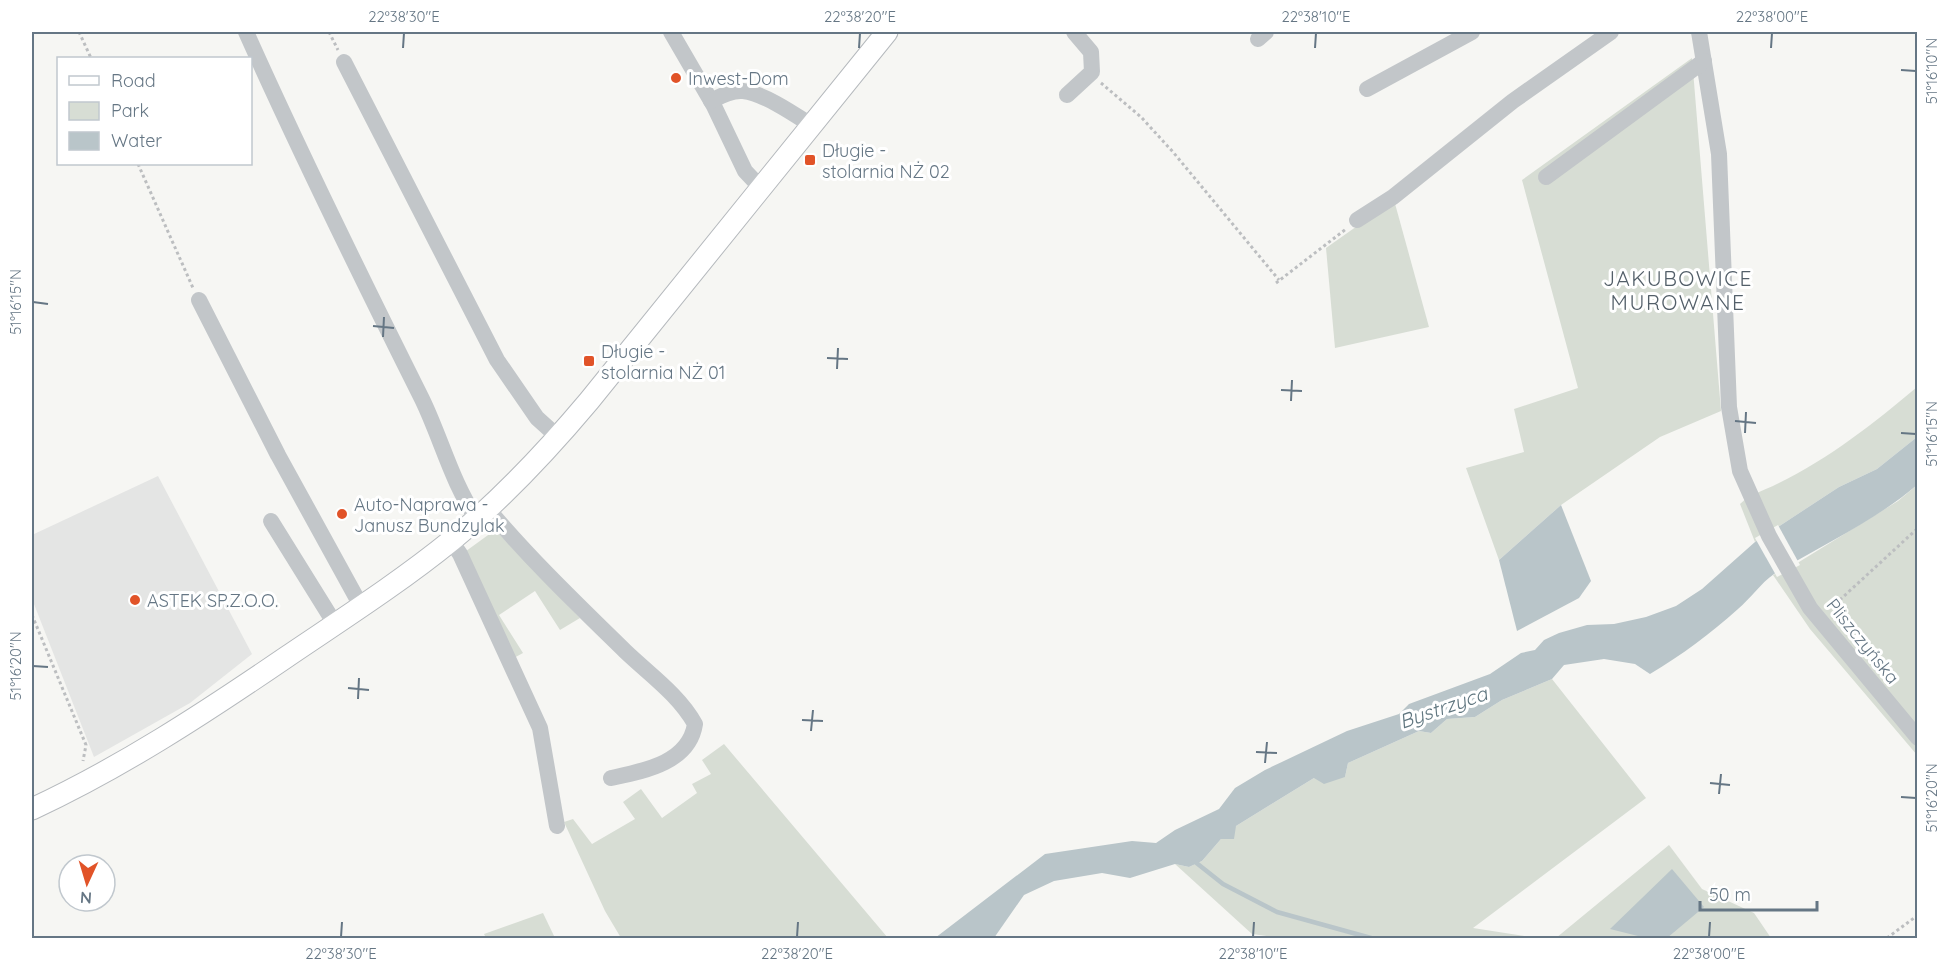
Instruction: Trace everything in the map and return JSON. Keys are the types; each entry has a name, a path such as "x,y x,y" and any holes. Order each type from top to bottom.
{"main road":[{"path":"32,809 154,745 361,606 451,541 482,514 558,437 812,125 880,34"}],"street":[{"path":"246,32 295,140 432,418 468,505 508,533 668,690 695,724 688,745 677,755 649,770 611,778"},
{"path":"672,32 711,101 745,171 761,188"},
{"path":"1067,95 1092,72 1091,52 1074,32"},
{"path":"1367,89 1472,32"},
{"path":"1357,220 1393,197 1513,101 1611,32"},
{"name":"Pliszczyńska","path":"1699,32 1719,154 1731,424 1740,471 1760,520 1802,595 1818,619 1917,738"},
{"path":"1546,177 1704,61"},
{"path":"344,62 497,360 537,418 558,437"},
{"path":"711,101 727,94 743,91 784,108 812,125"},
{"path":"199,300 278,455 361,606"},
{"path":"271,521 335,624"},
{"path":"451,541 460,554 540,728 557,826"}],"path":[{"path":"79,32 91,57"},
{"path":"1092,72 1173,152 1277,282 1357,220"},
{"path":"138,165 199,300"},
{"path":"1818,619 1917,528"},
{"path":"32,615 86,745 83,761"},
{"path":"1887,939 1917,915"}],"shaded area":[{"path":"158,476 252,654 190,703 94,757 32,599 32,535"}],"green space":[{"path":"1692,58 1721,411 1660,437 1561,505 1499,560 1466,468 1524,452 1514,409 1578,388 1522,180"},
{"path":"1394,200 1429,327 1335,348 1326,248"},
{"path":"1917,387 1917,437 1877,469 1839,487 1755,542 1740,504 1749,496 1795,475 1838,449"},
{"path":"1917,485 1917,755 1810,629 1773,575 1799,562 1898,501"},
{"path":"495,530 580,618 560,630 535,591 499,615 523,653 512,659 462,554"},
{"path":"1552,679 1646,798 1473,928 1538,938 1281,938 1252,934 1175,864 1189,867 1202,861 1236,826 1314,778 1345,777 1348,763 1419,731 1431,733 1447,719 1475,717 1502,700"},
{"path":"724,744 888,938 621,938 605,911 564,822 573,819 592,844 635,819 623,802 641,789 662,818 697,793 692,784 711,774 702,760"},
{"path":"1669,845 1702,889 1754,913 1771,938 1556,938"},
{"path":"543,913 555,938 486,938 484,934"}],"water":[{"name":"Bystrzyca","path":"1917,437 1917,485 1884,510 1774,574 1717,627 1685,652 1650,674 1635,664 1604,659 1564,665 1552,679 1502,700 1475,717 1447,719 1431,733 1419,731 1348,763 1345,777 1324,784 1314,778 1236,826 1234,839 1221,839 1202,861 1189,867 1175,864 1130,878 1102,873 1054,881 1024,895 994,938 935,938 1045,854 1132,841 1156,843 1175,830 1219,809 1235,788 1265,770 1347,731 1399,714 1409,704 1490,674 1521,653 1535,650 1544,640 1559,633 1587,625 1614,624 1646,617 1676,606 1702,589 1755,542 1839,487 1877,469"},
{"path":"1561,505 1591,581 1579,598 1517,631 1499,560"},
{"path":"1672,869 1704,907 1667,938 1646,938 1610,929"}],"pier":[{"path":"1778,525 1800,565 1777,577 1755,538"}],"waterway":[{"path":"1194,861 1223,884 1277,912 1371,938"}],"place":[{"name":"Inwest-Dom","path":"676,78"},
{"name":"Długie - stolarnia NŻ 02","path":"810,160"},
{"name":"Długie - stolarnia NŻ 01","path":"589,361"},
{"name":"Auto-Naprawa - Janusz Bundzylak","path":"342,514"},
{"name":"ASTEK SP.Z.O.O.","path":"135,600"}],"district":[{"name":"JAKUBOWICE MUROWANE","path":"1678,290"}]}
